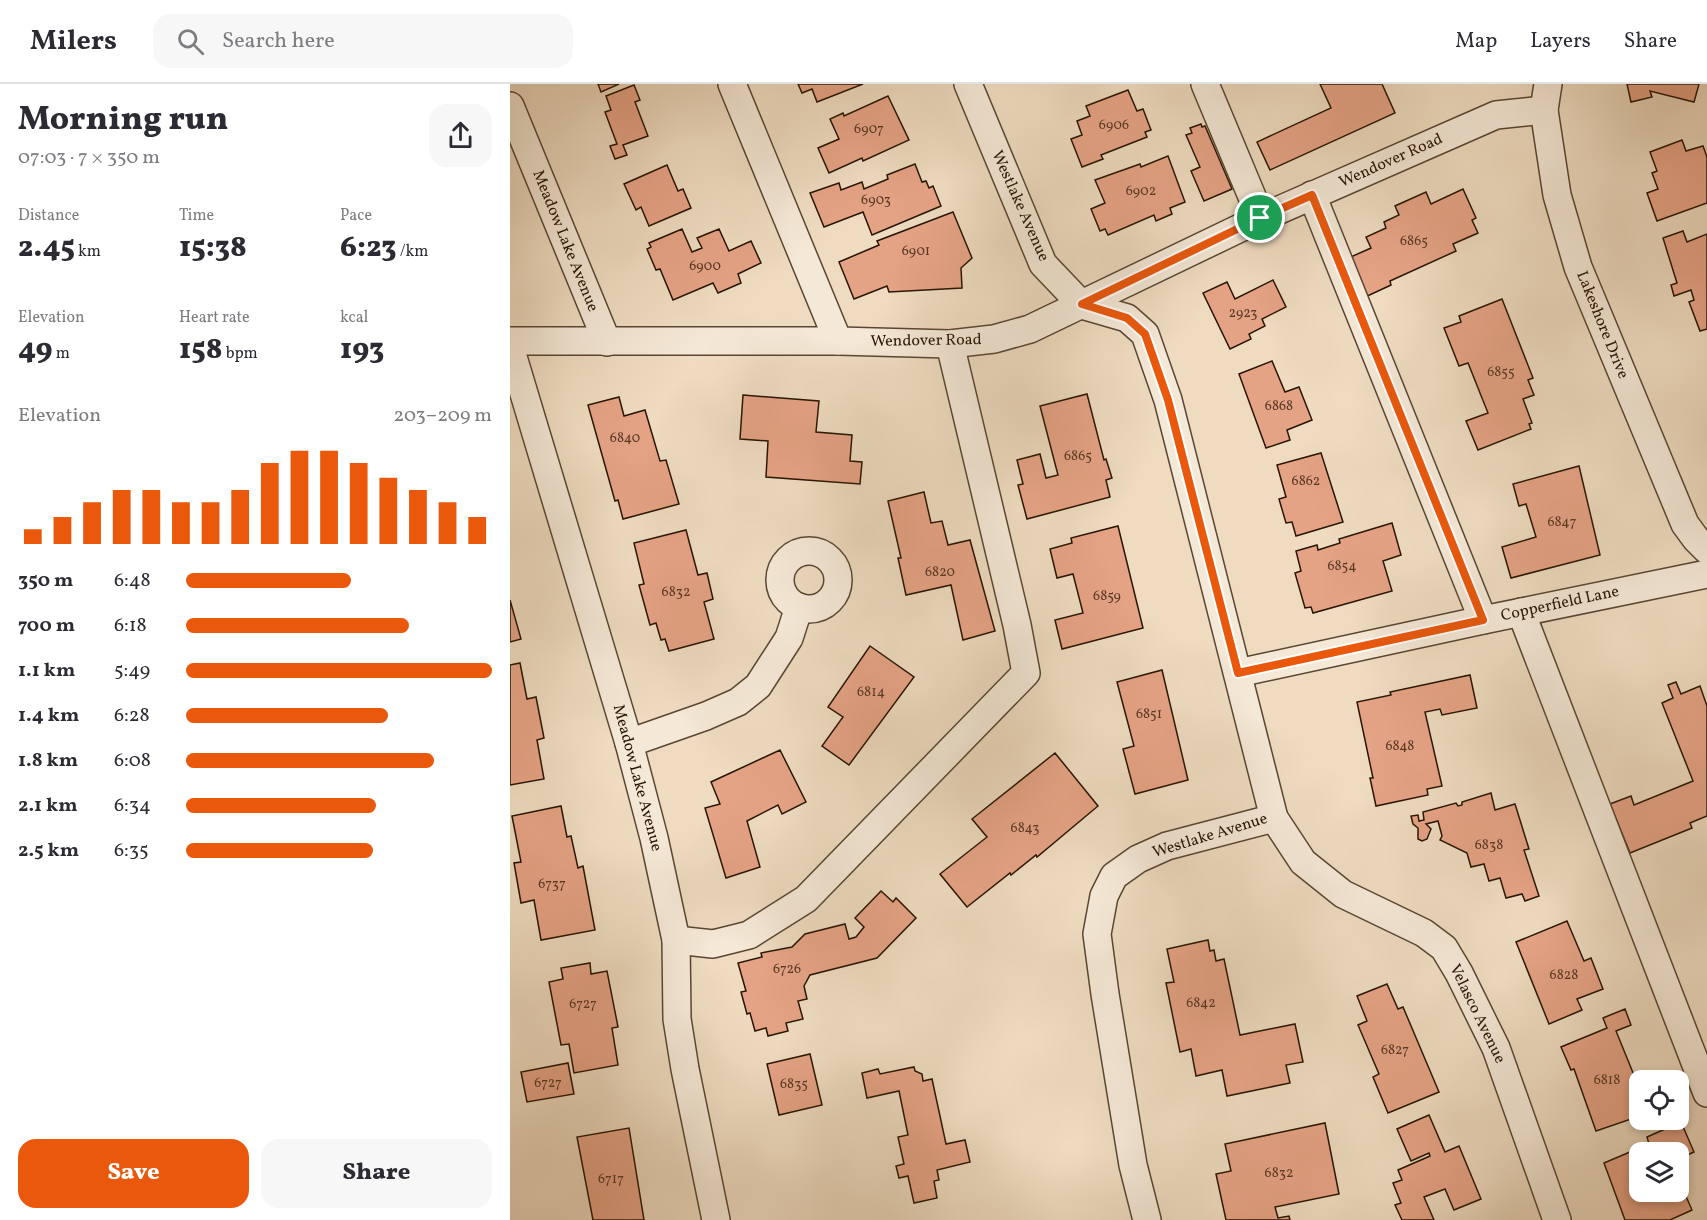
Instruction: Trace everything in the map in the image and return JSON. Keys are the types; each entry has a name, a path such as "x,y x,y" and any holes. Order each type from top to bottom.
{"street":[{"path":"732,84 838,341"},
{"name":"Westlake Avenue","path":"968,84 1043,264 1082,304 1127,318 1145,334 1168,400 1274,818 1167,846 1138,859 1114,876 1104,896 1097,934 1133,1165 1147,1220"},
{"path":"1205,84 1260,218"},
{"name":"Lakeshore Drive","path":"1548,84 1544,110 1557,195 1578,267 1685,524 1707,550"},
{"name":"Meadow Lake Avenue","path":"510,106 607,342"},
{"name":"Wendover Road","path":"510,341 838,341 950,344 994,339 1030,329 1260,218 1496,115 1544,110"},
{"path":"1312,195 1483,620"},
{"path":"676,940 713,944 749,935 806,899 1026,673 1017,625 950,344"},
{"name":"Meadow Lake Avenue","path":"510,347 629,743 654,838 676,940 679,1029 685,1069 716,1220"},
{"name":"Copperfield Lane","path":"1238,673 1707,574"},
{"path":"629,743 706,716 738,702 758,686 789,638 799,607"},
{"path":"1521,612 1707,1093"},
{"name":"Velasco Avenue","path":"1274,818 1303,862 1343,894 1424,933 1444,948 1496,1048 1557,1220"}],"building":[{"path":"598,84 619,84 601,92"},
{"path":"798,84 863,84 817,102 812,89 802,93"},
{"path":"1320,84 1382,84 1395,113 1270,170 1257,142 1331,108"},
{"path":"1627,84 1699,84 1694,102 1650,91 1652,97 1631,102"},
{"path":"634,85 640,100 635,102 648,136 623,145 627,155 615,159 610,146 617,144 605,112 611,110 606,96"},
{"path":"1128,90 1137,111 1143,109 1151,130 1145,132 1147,137 1101,155 1103,159 1082,167 1071,139 1082,135 1077,121 1090,116 1086,106"},
{"path":"888,96 909,140 863,161 862,158 829,173 818,148 839,139 830,119 843,113 844,116"},
{"path":"1201,124 1202,127 1205,126 1232,189 1204,201 1191,171 1200,167 1186,135 1192,133 1190,128"},
{"path":"1682,140 1686,151 1703,146 1707,157 1707,203 1657,221 1647,193 1658,189 1652,173 1657,171 1650,152"},
{"path":"1168,156 1185,202 1170,208 1172,214 1156,221 1154,215 1108,235 1105,229 1100,231 1091,209 1105,203 1095,180 1140,164 1141,167"},
{"path":"915,164 922,182 926,181 929,188 933,186 941,206 872,235 863,212 824,227 810,193 839,183 841,190 862,182 864,189 888,179 887,175"},
{"path":"667,165 678,191 683,189 691,208 649,226 641,207 636,210 624,184"},
{"path":"1463,189 1476,218 1472,220 1478,233 1453,244 1456,251 1390,281 1391,285 1361,299 1344,260 1371,248 1366,237 1386,228 1384,222 1399,215 1395,206 1426,192 1431,204"},
{"path":"953,212 972,258 961,268 962,288 889,292 887,286 854,299 839,262 879,245 877,241"},
{"path":"682,229 692,252 702,248 697,238 719,229 729,251 751,241 761,263 738,274 741,283 718,293 713,283 673,300 660,269 656,270 647,249 651,247 649,243"},
{"path":"1683,231 1687,242 1707,234 1707,329 1700,331 1689,302 1694,300 1691,290 1674,296 1671,285 1677,283 1663,238"},
{"path":"1273,280 1286,307 1262,319 1265,326 1249,334 1251,339 1230,349 1203,293 1227,282 1235,299"},
{"path":"1502,299 1533,378 1528,380 1534,395 1523,399 1532,423 1529,424 1531,429 1478,450 1466,421 1488,413 1468,363 1459,366 1444,328 1461,322 1459,316"},
{"path":"1272,361 1285,392 1299,387 1312,420 1287,430 1290,440 1266,448 1239,374"},
{"path":"1087,394 1104,460 1106,459 1112,478 1106,480 1110,497 1027,519 1018,485 1023,484 1017,460 1040,454 1046,478 1058,475 1040,406"},
{"path":"743,395 819,401 816,432 852,435 850,461 862,462 860,484 766,477 768,441 740,439"},
{"path":"619,397 624,416 645,410 660,461 666,460 679,504 623,519 618,500 615,501 588,405"},
{"path":"1321,453 1343,522 1296,536 1292,522 1286,523 1279,499 1286,497 1277,465"},
{"path":"1579,466 1600,555 1511,578 1502,547 1536,537 1526,504 1519,506 1513,484"},
{"path":"924,492 931,523 942,521 948,545 970,540 995,631 963,640 951,585 906,595 898,558 901,558 888,501"},
{"path":"1392,523 1401,555 1383,561 1392,591 1313,613 1311,607 1305,608 1295,573 1301,571 1296,551 1317,545 1318,550 1340,543 1339,539"},
{"path":"1118,526 1143,628 1062,649 1055,620 1083,613 1073,574 1057,578 1050,549 1072,543 1071,538"},
{"path":"686,530 698,575 707,573 713,599 704,602 714,639 669,651 665,639 661,640 656,623 650,625 639,585 644,584 634,543"},
{"path":"510,600 521,639 510,642"},
{"path":"870,646 914,677 849,765 822,746 843,717 828,707"},
{"path":"520,663 527,699 536,697 544,738 537,740 544,779 510,785 510,665"},
{"path":"1162,670 1188,780 1135,794 1123,749 1134,746 1117,682"},
{"path":"1470,675 1477,708 1442,715 1440,709 1425,712 1442,786 1427,789 1428,795 1376,806 1370,778 1373,778 1357,702 1391,695 1390,692"},
{"path":"1676,682 1681,694 1700,686 1707,706 1707,816 1690,823 1692,828 1630,853 1610,804 1631,796 1634,805 1693,781 1662,703 1673,698 1668,685"},
{"path":"780,750 806,802 782,814 778,805 747,821 760,867 726,878 705,808 720,804 711,782"},
{"path":"1055,753 1098,806 1037,857 1036,855 1011,875 1010,873 967,907 940,874 987,837 972,819"},
{"path":"1491,793 1495,810 1515,804 1529,849 1524,850 1539,896 1525,901 1522,894 1506,898 1500,878 1489,881 1484,864 1471,867 1467,853 1440,840 1442,836 1438,821 1426,824 1431,829 1427,839 1422,841 1418,839 1418,828 1413,824 1411,816 1418,815 1419,821 1424,820 1423,812 1456,803 1458,806 1462,805 1462,802"},
{"path":"561,806 567,837 571,836 578,868 583,866 595,930 541,940 534,900 521,903 514,863 521,862 512,816"},
{"path":"881,891 893,902 896,898 916,918 877,958 810,975 804,986 807,999 798,1001 803,1019 786,1023 788,1031 768,1036 766,1028 755,1031 741,992 746,991 738,963 762,957 761,953 792,947 805,934 845,924 849,939 856,937 864,927 855,918"},
{"path":"1567,921 1584,961 1591,958 1603,989 1577,999 1582,1010 1549,1024 1516,942"},
{"path":"1208,940 1210,951 1214,950 1216,961 1224,959 1240,1035 1295,1024 1303,1062 1286,1065 1290,1083 1227,1096 1222,1070 1196,1076 1191,1049 1180,1052 1166,983 1174,982 1167,949"},
{"path":"590,963 591,974 607,971 618,1027 612,1028 618,1065 574,1073 569,1044 561,1045 549,982 563,979 561,968"},
{"path":"1387,984 1398,1009 1403,1007 1439,1092 1388,1113 1373,1077 1379,1074 1358,1025 1367,1021 1357,996"},
{"path":"1625,1009 1631,1025 1616,1031 1632,1070 1629,1070 1629,1120 1596,1131 1574,1069 1571,1070 1561,1047 1607,1028 1603,1018"},
{"path":"810,1054 822,1105 779,1115 767,1064"},
{"path":"568,1063 574,1094 527,1102 521,1072"},
{"path":"914,1067 915,1071 922,1074 923,1081 932,1079 946,1144 965,1140 970,1162 937,1170 939,1180 934,1181 937,1198 914,1203 908,1176 899,1178 896,1166 904,1164 898,1137 908,1135 899,1091 867,1098 862,1073 878,1069 880,1074"},
{"path":"1429,1115 1445,1152 1459,1146 1481,1199 1454,1210 1445,1189 1424,1197 1434,1220 1402,1220 1395,1205 1401,1203 1393,1183 1402,1180 1398,1170 1430,1156 1429,1153 1411,1161 1397,1129"},
{"path":"1325,1123 1339,1194 1275,1207 1278,1218 1289,1216 1290,1220 1226,1220 1216,1174 1231,1171 1225,1144"},
{"path":"629,1128 644,1220 593,1220 577,1137"},
{"path":"1663,1130 1684,1130 1694,1152 1689,1154 1689,1142 1648,1142 1647,1137"},
{"path":"1629,1152 1629,1202 1688,1202 1692,1210 1670,1220 1625,1220 1604,1163"}],"route":[{"path":"1312,195 1483,620 1238,673 1168,400 1145,334 1127,318 1082,304 1260,218 1312,195"}]}
